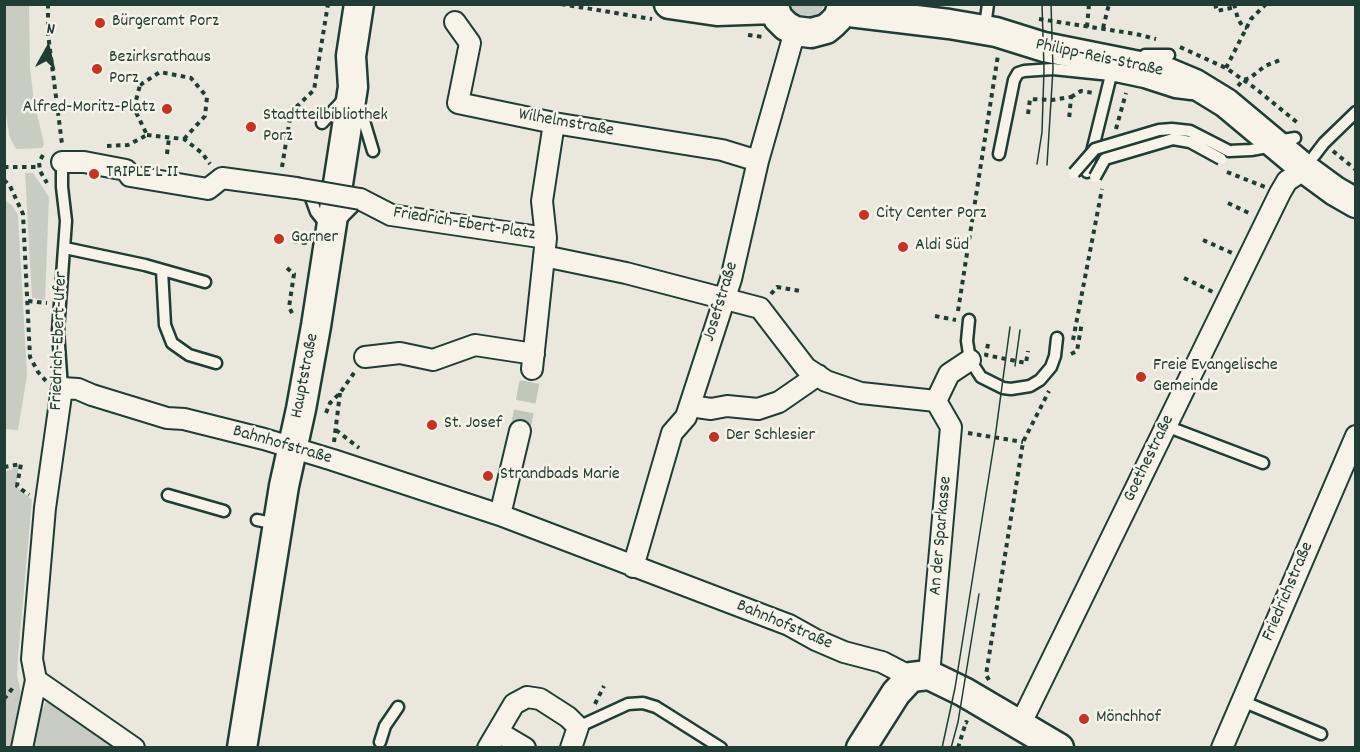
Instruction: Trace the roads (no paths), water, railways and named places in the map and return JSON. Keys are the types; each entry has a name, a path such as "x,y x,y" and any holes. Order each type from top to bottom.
{"street":[{"path":"669,4 717,11 773,7 778,18 786,26 795,31 811,33 826,29 838,18 842,8"},
{"name":"Philipp-Reis-Straße","path":"903,4 987,12 1095,33 1169,55 1202,68 1226,84 1297,151 1335,191 1356,203"},
{"name":"Hauptstraße","path":"242,747 267,522 291,447 308,371 353,87 351,56 360,6"},
{"name":"Philipp-Reis-Straße","path":"842,8 996,32 1119,69 1164,71 1195,84 1226,84"},
{"name":"Wilhelmstraße","path":"455,22 470,43 458,103 554,123 722,150 758,161"},
{"name":"Josefstraße","path":"633,567 672,433 686,417 731,279 758,161 795,31"},
{"name":"Friedrich-Ebert-Platz","path":"365,357 400,353 433,360 475,345 533,362 545,247 542,201 554,123"},
{"name":"Philipp-Reis-Straße","path":"1297,151 1356,183"},
{"name":"Goethestraße","path":"1020,725 1287,181 1297,151"},
{"name":"Friedrich-Ebert-Platz","path":"62,162 84,162 126,170 130,176 208,189 222,178 294,187 359,200 391,215 545,247 626,273 760,308 804,366 818,375"},
{"path":"690,406 711,409 727,406 758,409 779,402 818,375 826,381 861,393 936,401 949,374 970,360"},
{"name":"Bahnhofstraße","path":"62,388 78,389 167,418 184,419 291,447 500,515 789,625 844,652 888,664 964,692 1059,747"},
{"name":"Friedrich-Ebert-Ufer","path":"21,747 27,681 32,659 43,532 62,388"},
{"name":"An der Sparkasse","path":"920,676 951,431 936,401"},
{"path":"500,515 520,431"},
{"name":"Friedrichstraße","path":"1222,747 1356,436"},
{"path":"861,747 896,693 920,676"},
{"path":"27,681 134,747"},
{"path":"525,747 493,740 514,704 527,697 540,699 579,727 571,747"}],"lane":[{"path":"1169,55 1134,57 1119,69 1091,174 1105,159 1173,139 1190,142 1225,155 1262,148 1297,151 1324,143 1356,112"},
{"path":"999,154 1014,80 1018,73 1024,70 1119,69"},
{"path":"322,123 353,87 373,151"},
{"path":"1074,173 1095,149 1159,130 1190,131 1225,155"},
{"name":"Friedrich-Ebert-Ufer","path":"62,162 62,187 66,208 58,331 62,388"},
{"path":"294,187 330,230 359,200"},
{"path":"65,248 206,282"},
{"path":"162,270 165,325 172,343 189,355 216,363"},
{"path":"969,320 967,341 970,360 981,377 1003,388 1030,386 1040,380 1055,356 1057,338"},
{"path":"1166,426 1263,463"},
{"path":"168,495 224,511"},
{"path":"1242,701 1321,734"},
{"path":"579,727 628,704 643,703 656,707 721,747"},
{"path":"380,742 385,726 398,707"}],"tunnel":[{"path":"520,431 532,369"}],"tram line":[{"path":"1037,164 1042,132 1044,69 1042,4"},
{"path":"1047,165 1053,69 1051,4"},
{"path":"942,748 955,688 995,438 1010,327"},
{"path":"1015,366 1020,330"},
{"path":"951,748 958,722 979,594"}],"place":[{"name":"Bürgeramt Porz","path":"100,23"},
{"name":"Bezirksrathaus Porz","path":"97,69"},
{"name":"Alfred-Moritz-Platz","path":"167,109"},
{"name":"Stadtteilbibliothek Porz","path":"251,127"},
{"name":"TRIPLE L II","path":"94,174"},
{"name":"City Center Porz","path":"864,215"},
{"name":"Garner","path":"279,239"},
{"name":"Aldi Süd","path":"903,247"},
{"name":"Freie Evangelische Gemeinde","path":"1141,377"},
{"name":"St. Josef","path":"432,425"},
{"name":"Der Schlesier","path":"714,437"},
{"name":"Strandbads Marie","path":"488,476"},
{"name":"Mönchhof","path":"1084,719"}]}
